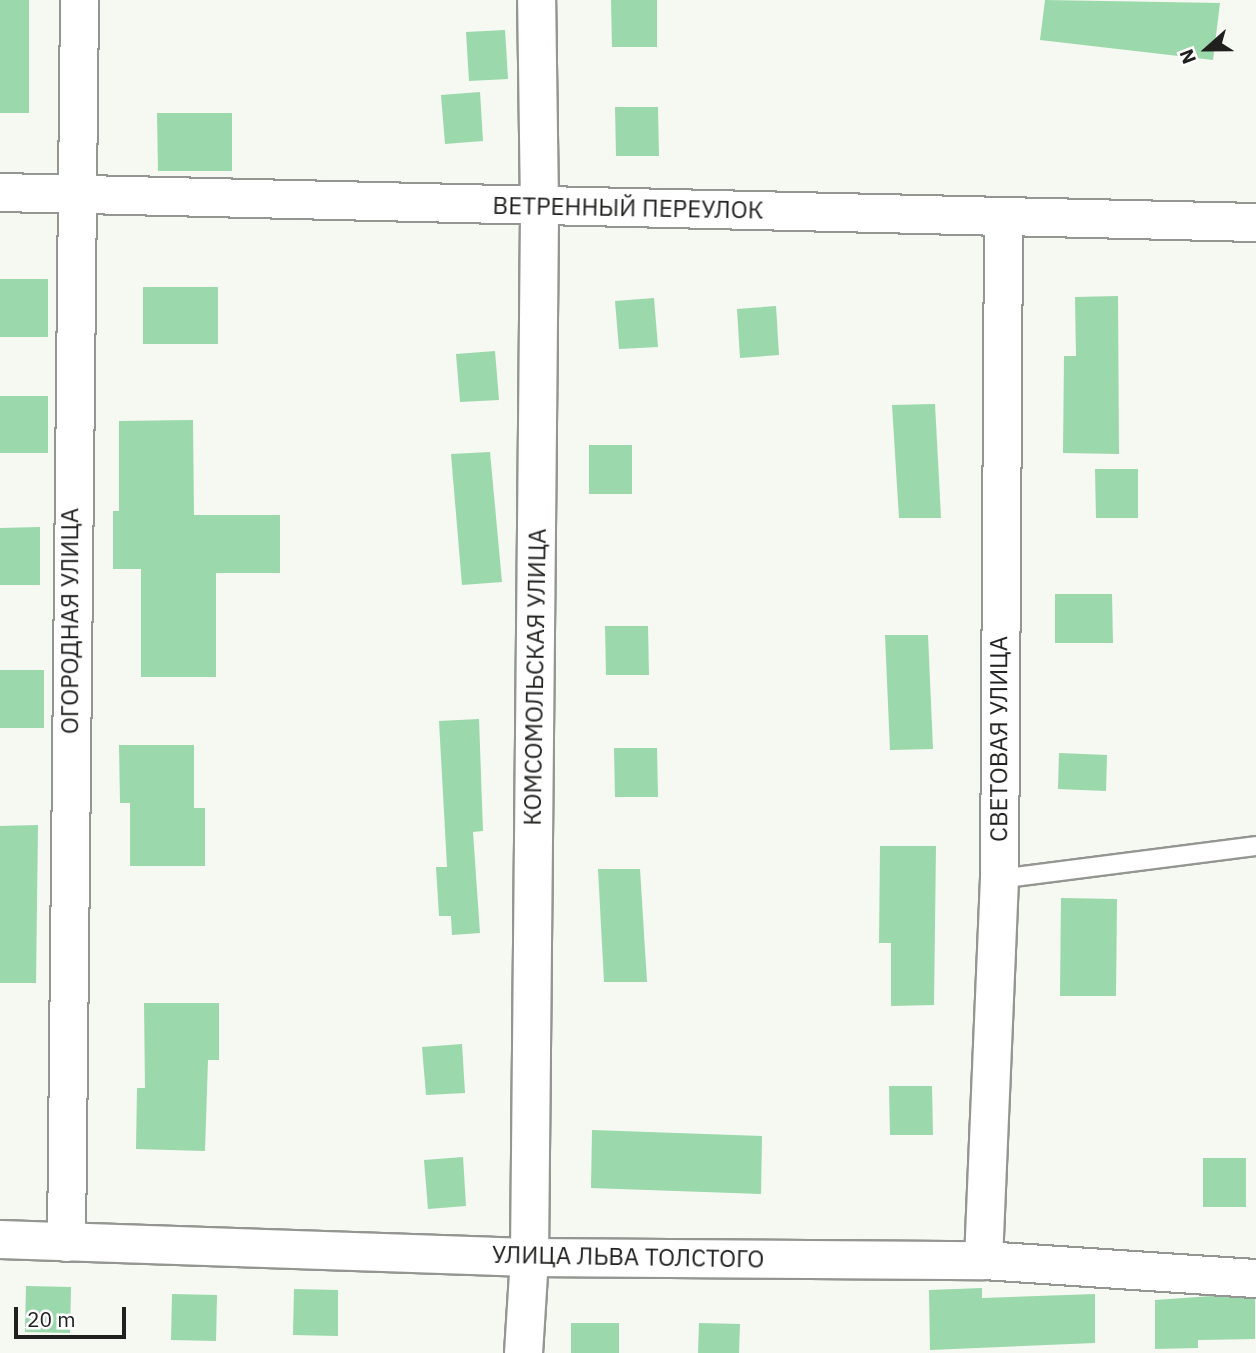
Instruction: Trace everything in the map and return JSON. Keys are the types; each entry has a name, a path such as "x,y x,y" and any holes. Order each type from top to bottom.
{"street":[{"name":"ОГОРОДНАЯ УЛИЦА","path":"66,1242 74,194 79,0"},
{"name":"КОМСОМОЛЬСКАЯ УЛИЦА","path":"523,1353 529,1257 539,206 536,0"},
{"name":"ВЕТРЕННЫЙ ПЕРЕУЛОК","path":"0,192 1256,222"},
{"name":"СВЕТОВАЯ УЛИЦА","path":"983,1260 999,879 1003,217"},
{"name":"УЛИЦА ЛЬВА ТОЛСТОГО","path":"0,1239 529,1257 983,1260 1256,1278"}],"lane":[{"path":"999,879 1256,846"}],"building":[{"path":"0,0 29,0 29,113 0,113"},
{"path":"611,0 657,0 657,47 612,47"},
{"path":"1045,0 1220,3 1213,60 1040,40"},
{"path":"505,30 508,79 469,81 466,32"},
{"path":"480,92 483,141 445,144 441,95"},
{"path":"615,107 658,107 659,156 616,156"},
{"path":"157,113 232,113 232,171 158,171"},
{"path":"0,279 48,279 48,337 0,337"},
{"path":"143,287 218,287 218,344 143,344"},
{"path":"1118,296 1119,454 1063,453 1064,356 1076,356 1075,297"},
{"path":"654,298 658,347 619,349 615,301"},
{"path":"776,306 779,355 740,358 737,309"},
{"path":"495,351 499,400 460,402 456,354"},
{"path":"0,396 48,396 48,453 0,453"},
{"path":"935,404 941,518 899,518 892,405"},
{"path":"193,420 194,515 280,515 280,573 216,573 216,677 141,677 141,569 113,569 113,511 119,511 119,421"},
{"path":"589,445 632,445 632,494 589,494"},
{"path":"490,452 502,582 462,585 451,454"},
{"path":"1095,469 1138,469 1138,518 1096,518"},
{"path":"40,527 40,585 0,585 0,528"},
{"path":"1055,594 1112,594 1113,643 1055,643"},
{"path":"605,626 648,626 649,675 606,675"},
{"path":"885,635 928,635 933,749 890,750"},
{"path":"0,670 44,670 44,728 0,728"},
{"path":"479,719 483,831 473,832 480,933 452,935 451,916 439,916 436,867 447,867 439,721"},
{"path":"119,745 194,745 194,808 205,808 205,866 130,866 130,803 120,803"},
{"path":"614,748 657,748 658,797 615,797"},
{"path":"1059,753 1107,755 1106,791 1058,789"},
{"path":"38,825 36,983 0,983 0,826"},
{"path":"880,846 936,846 934,1005 891,1006 891,943 879,943"},
{"path":"598,869 640,869 647,982 604,982"},
{"path":"1061,898 1117,899 1116,996 1060,996"},
{"path":"144,1003 219,1003 219,1060 208,1060 205,1151 136,1149 137,1088 145,1088"},
{"path":"462,1044 465,1093 426,1095 422,1047"},
{"path":"889,1086 932,1086 933,1135 890,1135"},
{"path":"592,1130 762,1136 761,1194 591,1188"},
{"path":"463,1157 466,1206 428,1209 424,1160"},
{"path":"1203,1158 1246,1158 1246,1207 1203,1207"},
{"path":"26,1286 71,1287 70,1333 25,1332"},
{"path":"982,1288 982,1298 1095,1294 1095,1343 930,1350 929,1290"},
{"path":"294,1289 338,1290 338,1336 293,1335"},
{"path":"172,1294 217,1295 216,1341 171,1340"},
{"path":"1212,1296 1255,1299 1255,1339 1198,1340 1198,1348 1155,1349 1155,1300"},
{"path":"571,1323 619,1323 619,1353 571,1353"},
{"path":"699,1323 740,1324 739,1353 698,1353"}]}
